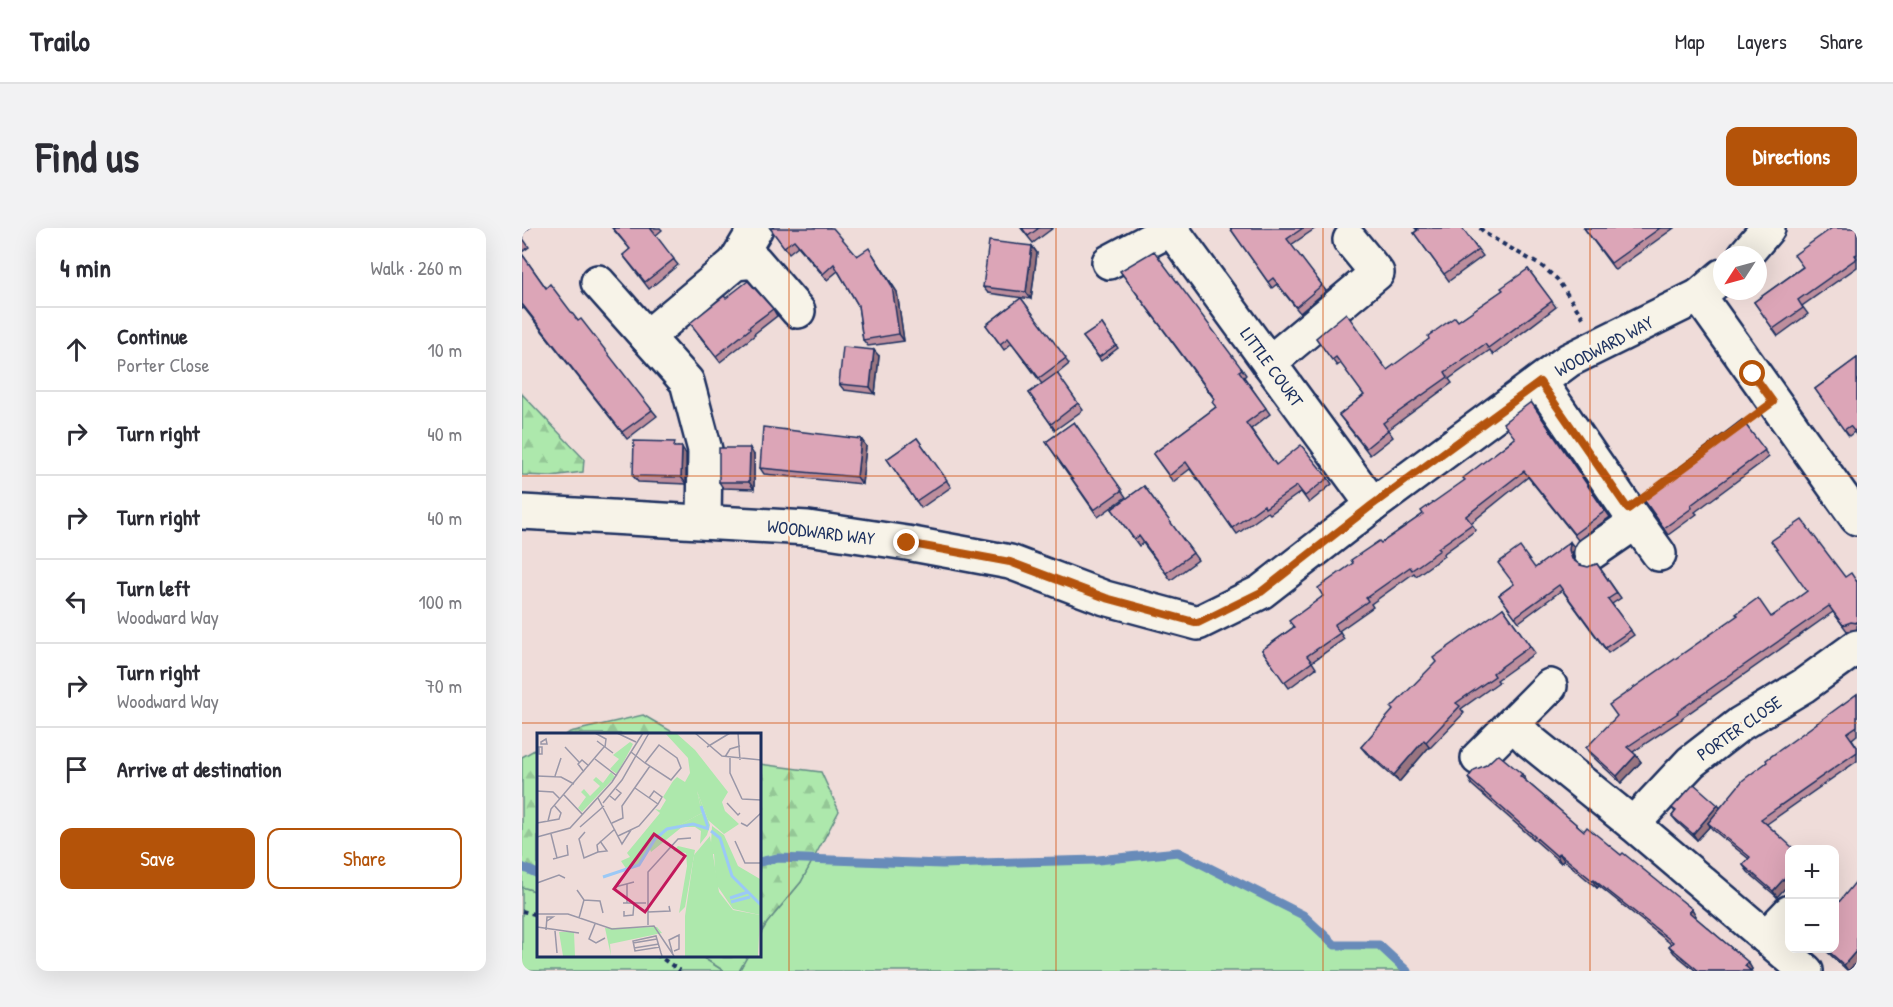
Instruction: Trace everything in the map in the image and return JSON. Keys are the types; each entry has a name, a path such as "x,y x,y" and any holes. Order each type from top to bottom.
{"street":[{"path":"647,337 735,262 756,228"},
{"path":"1753,246 1768,228"},
{"name":"LITTLE COURT","path":"1108,262 1172,229 1372,505"},
{"path":"1269,363 1377,273 1350,240"},
{"path":"735,262 755,261 798,311"},
{"path":"598,282 687,382 705,450 704,522"},
{"path":"1710,286 1853,502"},
{"name":"WOODWARD WAY","path":"522,513 808,528 907,543 1010,562 1106,598 1198,623 1261,592 1372,505 1569,360 1710,286"},
{"path":"1540,382 1659,554"},
{"path":"1591,553 1636,522"},
{"name":"PORTER CLOSE","path":"1633,824 1690,762 1740,724 1803,686 1857,647"},
{"path":"1478,758 1550,686"},
{"path":"1513,723 1529,740 1633,824 1806,971"},
{"path":"1766,937 1785,917"}],"path":[{"path":"1480,228 1486,234 1543,267 1557,279 1601,344"},
{"path":"522,911 537,915"},
{"path":"659,956 680,971"}],"green space":[{"path":"522,394 584,459 583,472 551,476 522,475"},
{"path":"643,715 674,733 568,733"},
{"path":"537,749 537,892 522,887 522,757"},
{"path":"760,764 821,772 839,811 801,882 760,934"},
{"path":"1178,852 1303,915 1335,945 1379,945 1406,971 739,971 747,956 760,956 760,934 801,882 813,859 942,864 1098,860"},
{"path":"522,887 537,892 537,956 701,956 724,971 522,971"},
{"path":"701,956 747,956 739,971 724,971"}],"building":[{"path":"613,228 652,228 674,259 645,282 623,255 630,249"},
{"path":"770,228 833,228 857,256 869,248 892,286 899,334 863,340 858,305 834,264 823,274 794,240 784,247"},
{"path":"1022,228 1039,228 1028,236"},
{"path":"1230,228 1303,228 1287,239 1322,285 1296,307 1273,278 1268,282"},
{"path":"1416,228 1462,228 1478,250 1444,274 1414,233 1418,230"},
{"path":"1584,228 1660,228 1611,263"},
{"path":"1832,228 1857,228 1857,254 1855,255 1857,258 1798,300 1803,308 1773,329 1754,302 1767,300 1767,293 1803,267 1794,255"},
{"path":"989,241 1032,246 1026,292 983,287"},
{"path":"1154,251 1242,369 1239,371 1266,408 1246,423 1276,465 1301,445 1328,478 1305,496 1297,486 1265,508 1264,505 1232,528 1186,462 1169,476 1153,454 1216,407 1212,402 1215,399 1120,271"},
{"path":"522,254 546,288 550,284 578,321 581,319 652,410 622,432 522,304"},
{"path":"1528,269 1552,301 1488,348 1485,344 1445,372 1448,377 1383,423 1388,430 1366,448 1339,415 1364,395 1336,357 1332,360 1316,338 1346,313 1387,370 1429,339 1428,336 1455,317 1458,321 1503,290 1501,288"},
{"path":"748,281 773,309 716,356 690,323 724,296 726,298"},
{"path":"1021,298 1066,358 1039,378 1008,338 1000,344 986,325"},
{"path":"1102,324 1116,345 1099,357 1083,337"},
{"path":"843,347 874,350 870,387 839,384"},
{"path":"1857,358 1857,429 1854,431 1850,426 1844,430 1815,389"},
{"path":"1057,373 1078,403 1051,424 1029,393"},
{"path":"1531,402 1605,511 1574,534 1524,471 1466,516 1472,524 1438,548 1440,550 1412,570 1410,567 1366,598 1368,601 1334,625 1340,633 1307,656 1312,662 1284,682 1262,650 1294,627 1289,621 1323,596 1318,588 1353,563 1351,560 1379,541 1381,543 1423,514 1421,511 1465,480 1463,478 1515,438 1503,423"},
{"path":"1742,420 1765,450 1664,528 1642,497"},
{"path":"1074,422 1122,490 1094,510 1046,442"},
{"path":"763,427 861,439 857,477 760,468"},
{"path":"917,438 947,480 916,501 887,459"},
{"path":"634,441 675,442 674,447 682,447 681,477 633,476"},
{"path":"719,448 750,448 749,482 719,482"},
{"path":"1144,486 1193,553 1166,573 1139,536 1134,539 1112,509"},
{"path":"1802,520 1845,577 1851,573 1857,582 1857,623 1851,622 1843,625 1829,606 1627,747 1636,755 1617,776 1586,748 1617,716 1609,705 1738,615 1736,614 1758,598 1771,617 1807,591 1771,541"},
{"path":"1570,542 1569,550 1572,559 1588,567 1597,564 1617,593 1608,599 1631,630 1605,648 1559,585 1515,617 1499,595 1514,584 1498,563 1520,547 1535,568"},
{"path":"1503,608 1530,646 1493,673 1495,676 1456,703 1460,706 1426,742 1424,740 1394,775 1361,747 1393,710 1391,708 1436,662 1433,658"},
{"path":"1857,694 1857,726 1847,733 1857,747 1857,752 1761,819 1790,845 1785,845 1785,878 1773,891 1743,865 1750,857 1708,823 1743,780 1767,762 1766,760"},
{"path":"1498,754 1584,831 1587,827 1621,855 1623,853 1692,909 1689,912 1748,962 1745,966 1751,971 1699,971 1669,946 1673,942 1559,853 1557,856 1468,778 1474,770 1486,765"},
{"path":"1694,784 1718,805 1693,834 1672,816 1676,811 1672,808"},
{"path":"1857,880 1857,950 1844,965 1831,953 1839,953 1839,902"}],"waterway":[{"path":"760,862 778,858 942,864 1098,860 1178,852 1303,915 1335,945 1379,945 1407,971"},
{"path":"522,867 537,874"}],"route":[{"path":"907,543 1010,562 1106,598 1198,623 1261,592 1372,505 1540,382 1628,509 1773,402 1753,374"}]}
